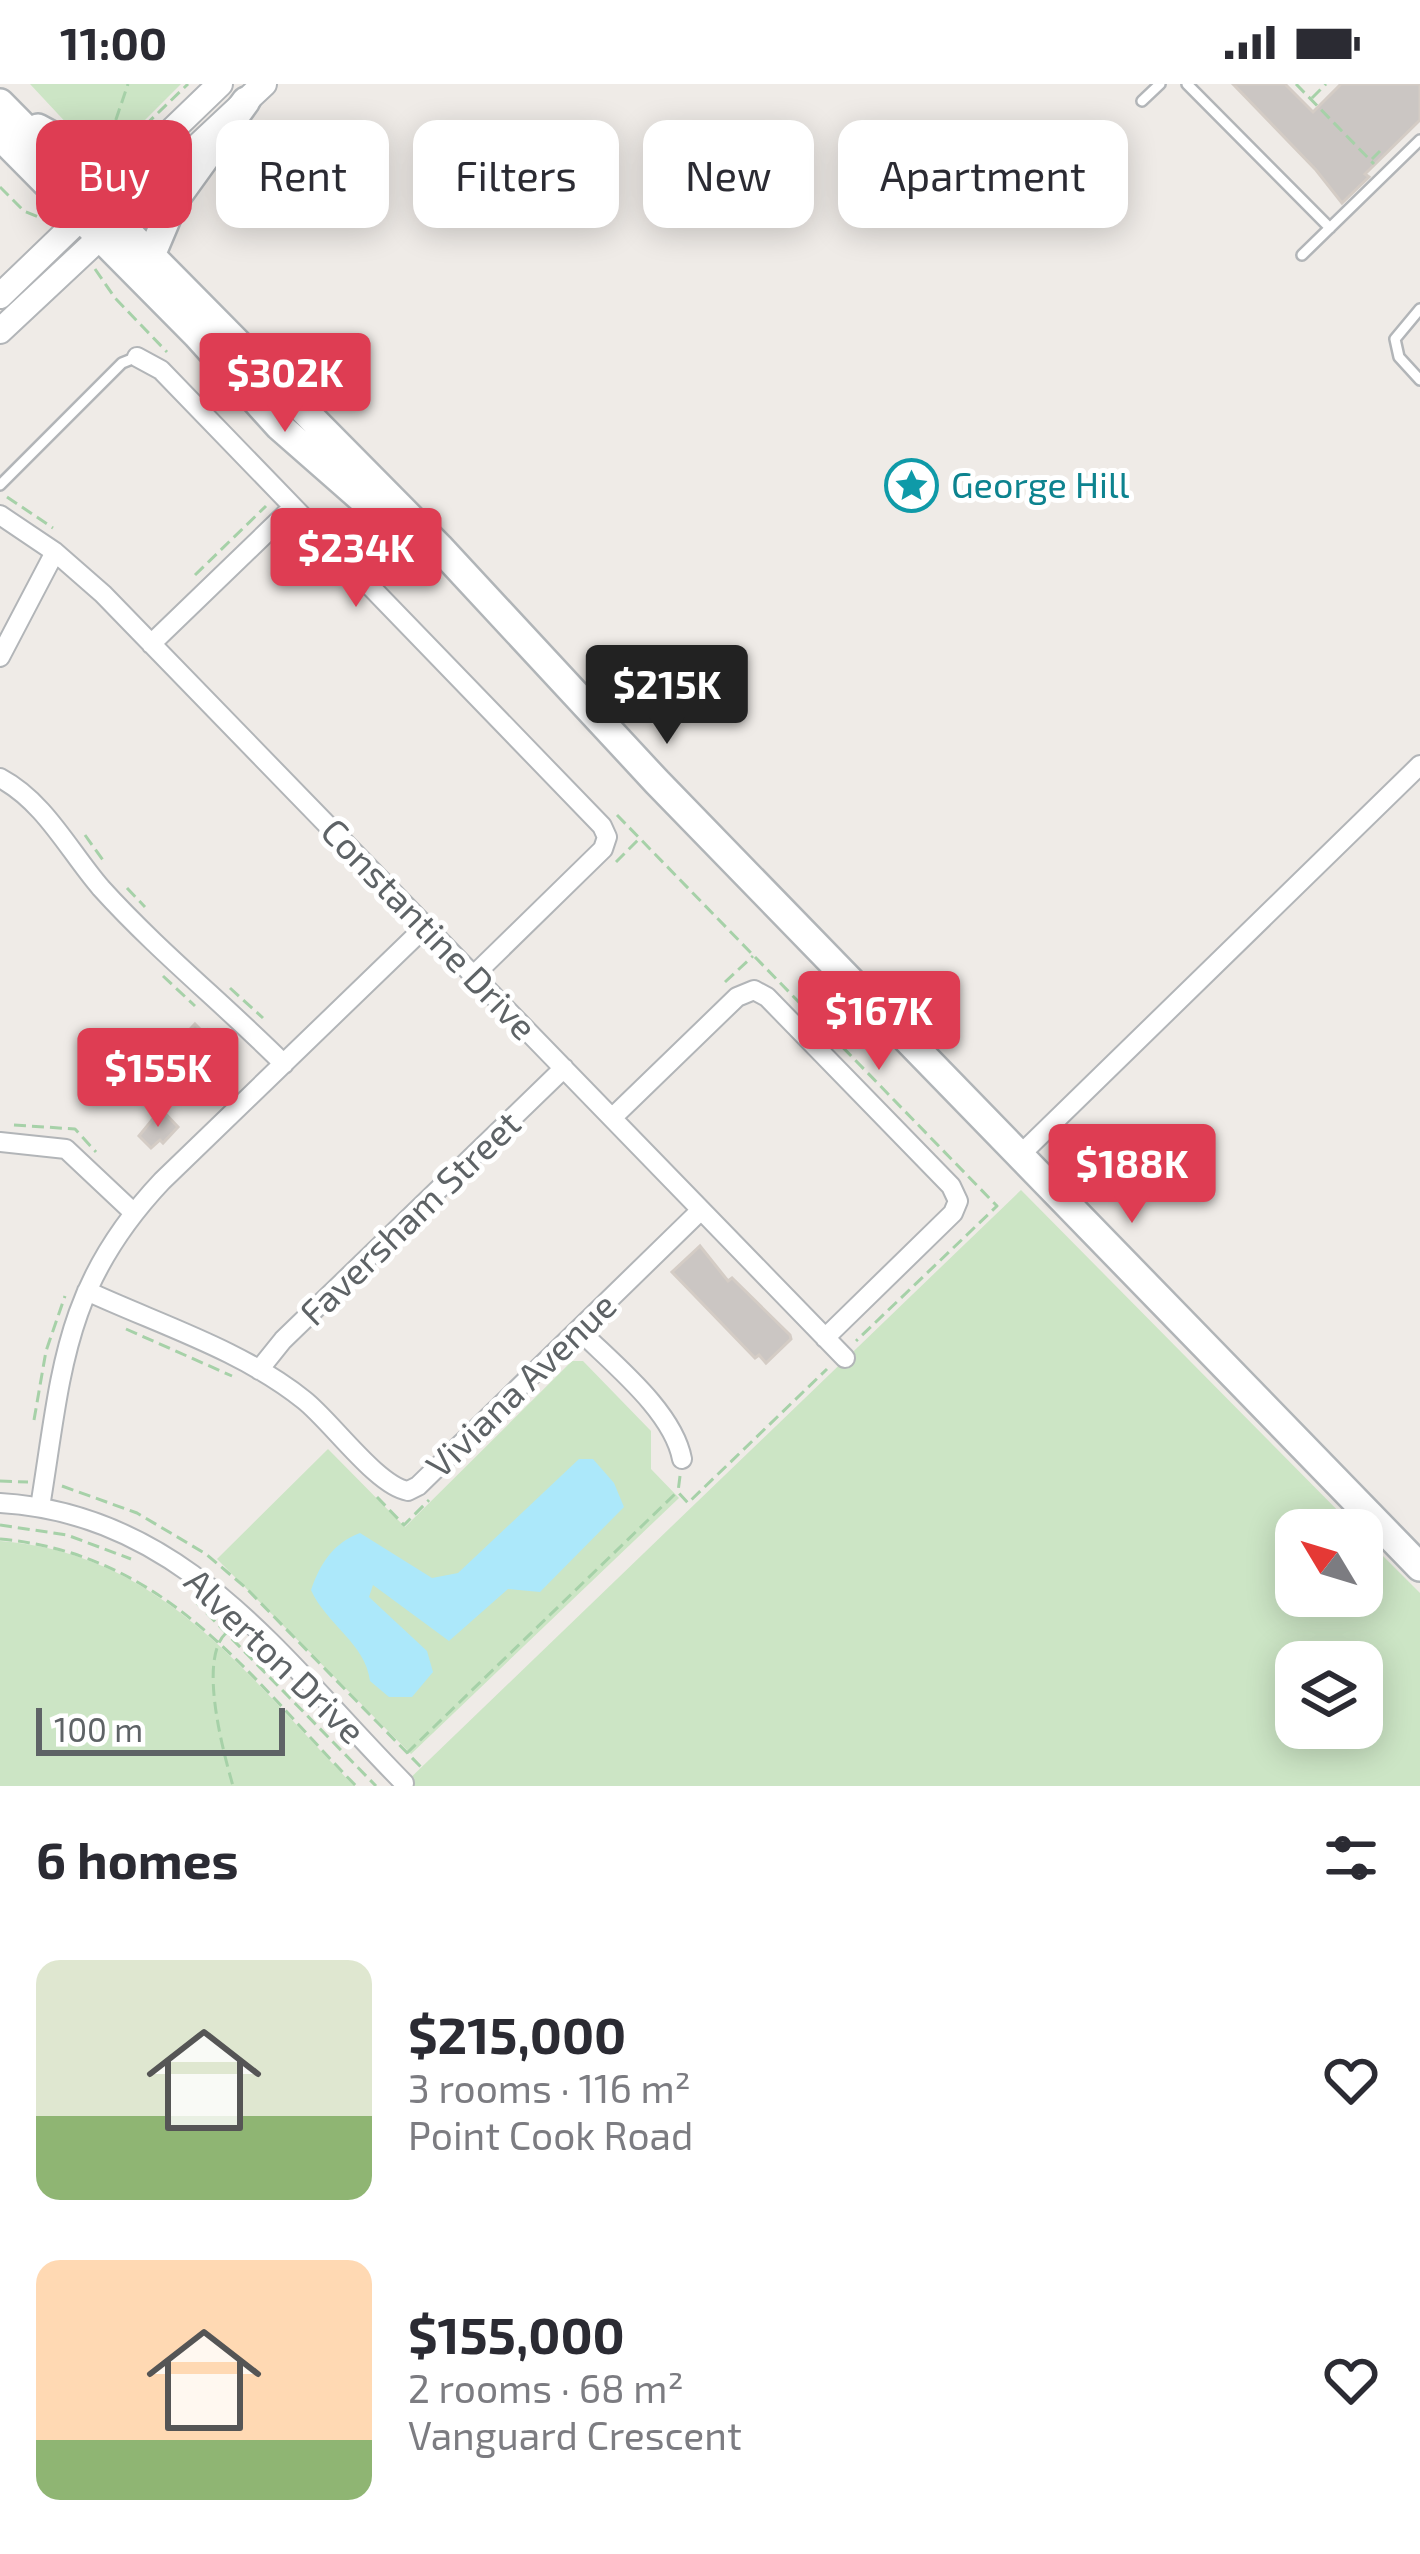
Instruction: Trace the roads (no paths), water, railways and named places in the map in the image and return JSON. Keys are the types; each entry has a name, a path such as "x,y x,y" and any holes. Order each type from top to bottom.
{"main road":[{"path":"152,253 174,201 255,93"},
{"path":"6,120 36,128"},
{"path":"6,120 36,152"},
{"path":"106,228 279,426 491,608"},
{"path":"112,228 152,253 1420,1567"}],"street":[{"path":"174,120 220,84"},
{"path":"192,144 255,93"},
{"path":"0,296 89,228"},
{"path":"0,332 92,228"},
{"path":"137,356 160,370 598,820 607,837 599,854 474,975"},
{"path":"151,644 286,500"},
{"name":"Constantine Drive","path":"0,515 55,552 151,644 845,1358"},
{"path":"0,657 55,552"},
{"path":"1020,1155 1420,765"},
{"path":"0,778 56,827 98,884 188,977 239,1018 284,1064"},
{"path":"40,1507 59,1373 87,1291 134,1213 426,926"},
{"path":"612,1118 736,997 754,990 767,997 890,1123 954,1189 957,1206 826,1338"},
{"name":"Faversham Street","path":"259,1370 283,1340 564,1068"},
{"path":"0,1142 66,1149 134,1213"},
{"name":"Viviana Avenue","path":"87,1291 259,1370 313,1407 388,1482 408,1491 701,1210"},
{"path":"579,1330 664,1417 682,1459"},
{"name":"Alverton Drive","path":"0,1503 40,1507 114,1528 193,1572 230,1604 404,1784"}],"lane":[{"path":"1142,101 1160,84"},
{"path":"1187,84 1330,228"},
{"path":"1302,255 1420,140"},
{"path":"1420,309 1395,339 1399,357 1420,380"},
{"path":"0,484 122,363 137,356"}],"water":[{"path":"579,1459 593,1459 614,1483 624,1507 540,1592 508,1589 449,1641 373,1585 369,1597 427,1651 433,1672 412,1697 389,1697 370,1681 354,1645 311,1590 335,1549 360,1533 432,1578 458,1573"}],"place":[{"name":"George Hill","path":"912,485"}]}
